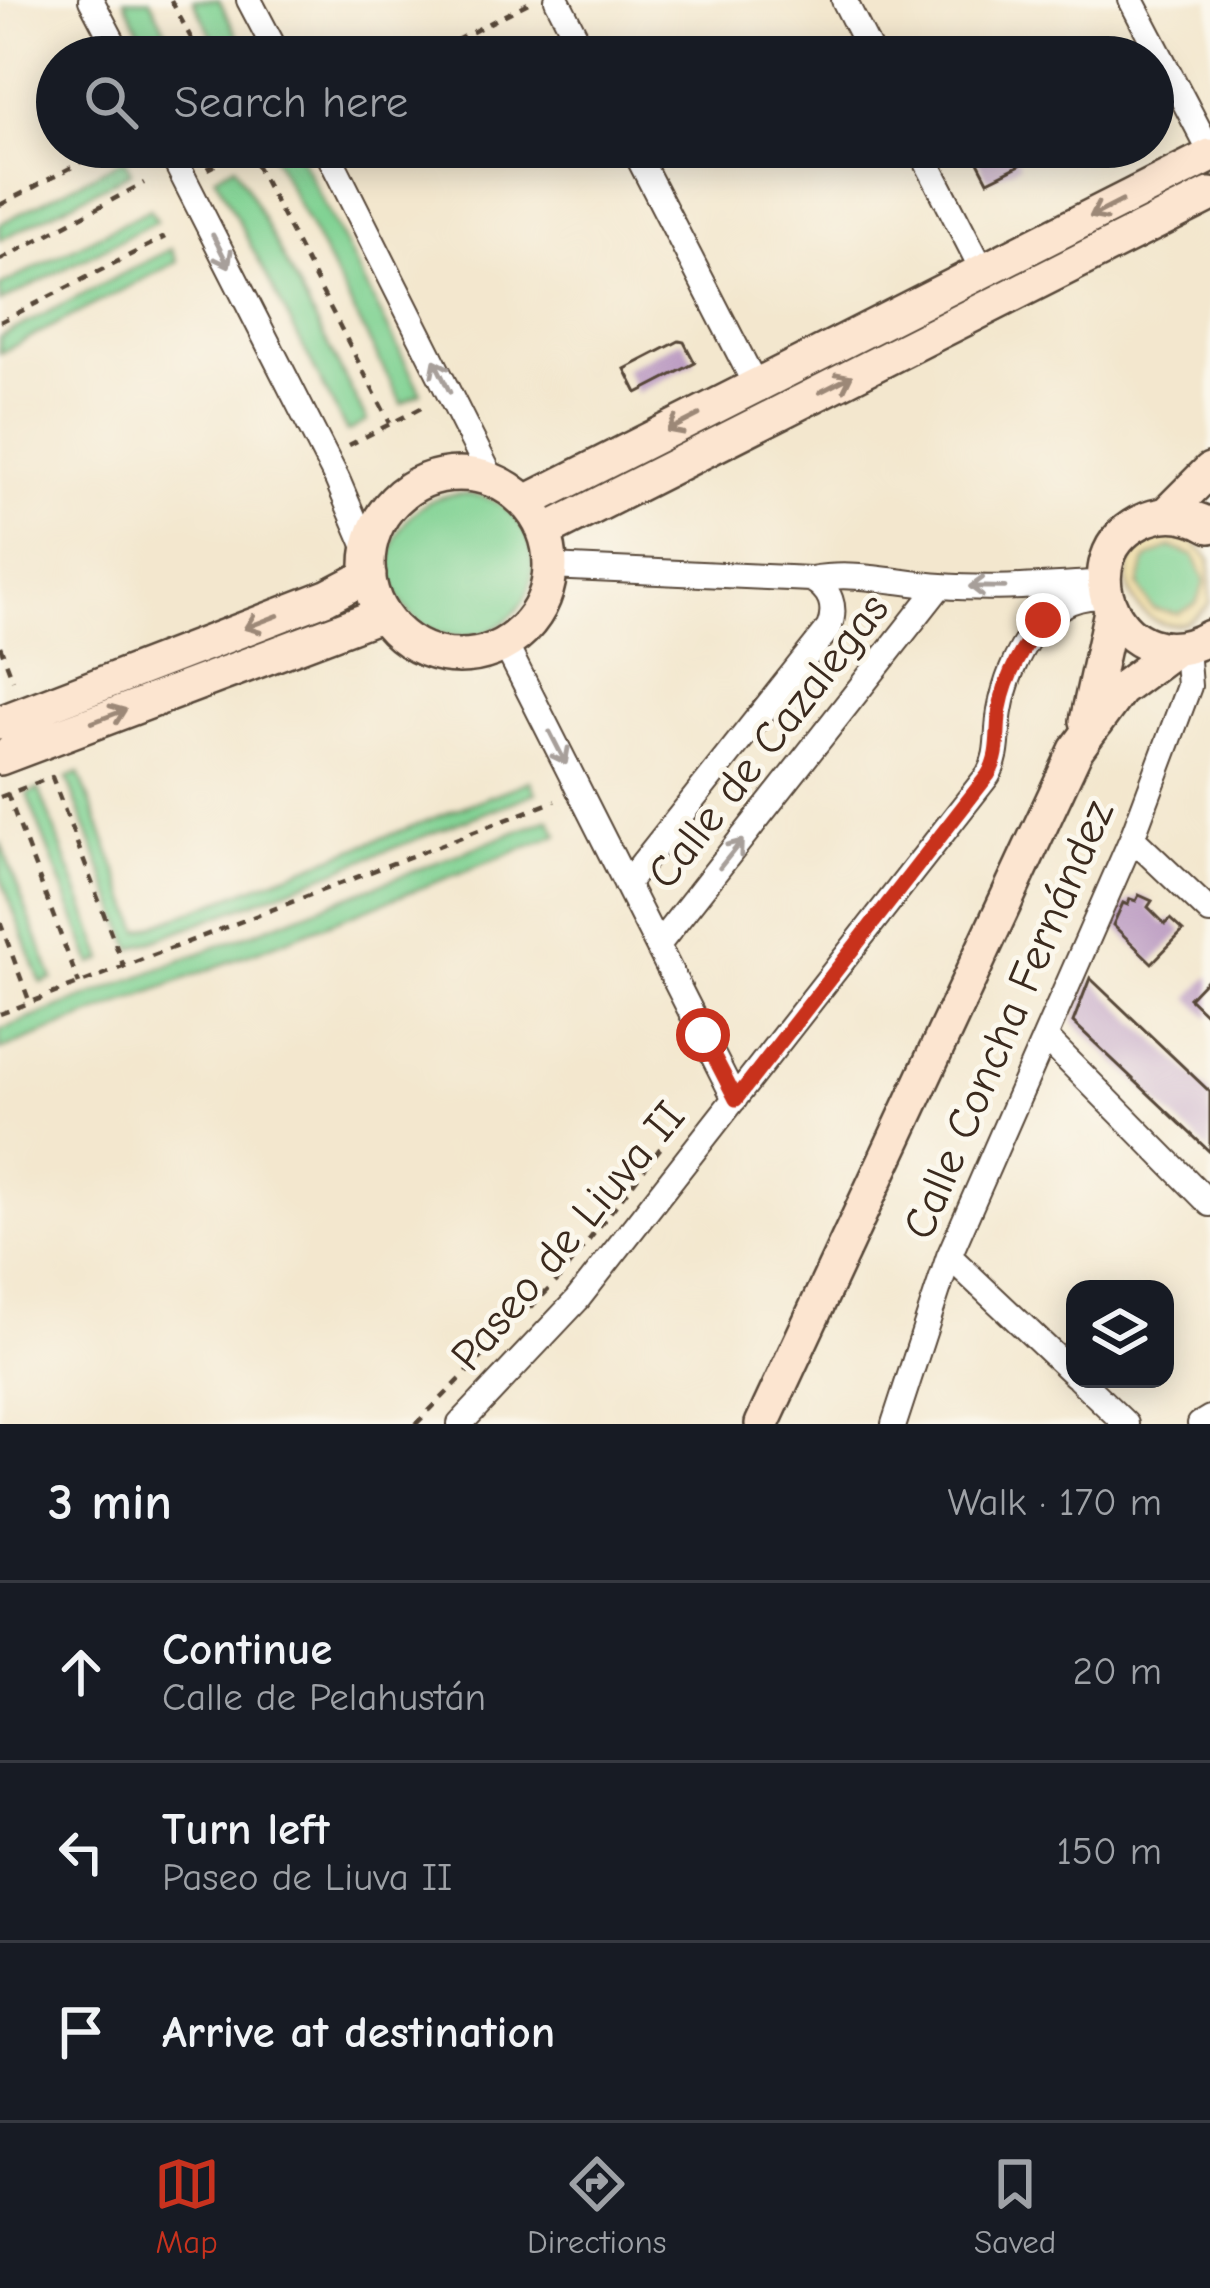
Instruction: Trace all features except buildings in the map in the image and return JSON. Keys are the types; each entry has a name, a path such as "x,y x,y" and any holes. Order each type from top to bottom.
{"street":[{"path":"92,0 110,36"},
{"path":"249,0 268,36"},
{"path":"557,0 575,36"},
{"path":"844,0 862,36"},
{"path":"1131,0 1150,36"},
{"path":"526,502 1210,153 1174,83"},
{"path":"0,723 327,597 369,565 379,522 399,496 428,480 461,474 493,481 526,502 544,532 550,567 538,611 505,644 479,654 437,653 412,643 382,614 369,565 338,479 179,168"},
{"path":"336,168 493,481"},
{"path":"644,168 755,386"},
{"path":"930,168 983,271"},
{"path":"544,532 1210,195"},
{"path":"1165,514 1210,470"},
{"path":"762,1424 1076,750 1098,681 1109,558 1122,537 1142,522 1165,514 1183,515 1210,526"},
{"path":"550,567 811,579 852,574 940,586 1107,597"},
{"name":"Calle de Cazalegas","path":"626,884 829,628 831,598 811,579"},
{"name":"Calle de Cazalegas","path":"658,945 940,586"},
{"path":"1107,597 1125,631 1140,641 1190,645"},
{"name":"Paseo de Liuva II","path":"460,1424 577,1300 988,775 997,755 1005,689 1023,648 1043,620 1074,598 1107,597"},
{"path":"0,758 382,614"},
{"path":"505,644 736,1099"},
{"path":"1076,750 1120,690 1190,645"},
{"name":"Calle Concha Fernández","path":"894,1424 949,1256 1132,838 1189,686 1190,645"},
{"path":"1132,838 1210,912"},
{"path":"1045,1037 1210,1204"},
{"path":"949,1256 1066,1367"},
{"path":"1088,1388 1126,1424"},
{"path":"1200,1424 1210,1418"}],"path":[{"path":"171,0 190,36"},
{"path":"465,36 534,1"},
{"path":"0,205 70,168"},
{"path":"205,170 209,168"},
{"path":"259,168 391,424"},
{"path":"0,260 144,183"},
{"path":"0,322 165,237"},
{"path":"347,446 435,401"},
{"path":"0,646 13,680"},
{"path":"79,984 4,796 52,777 124,967"},
{"path":"0,1014 542,806"},
{"path":"0,922 30,1003"},
{"path":"416,1424 557,1281 676,1128"}],"green space":[{"path":"124,0 150,0 168,36 142,36"},
{"path":"193,0 219,0 237,36 212,36"},
{"path":"107,168 131,172 0,240 0,224"},
{"path":"237,168 367,421 347,432 215,176"},
{"path":"279,168 306,168 421,393 402,404"},
{"path":"150,209 157,221 0,302 0,286"},
{"path":"171,249 177,262 0,353 0,337"},
{"path":"462,494 489,499 512,515 528,538 533,565 528,592 512,615 489,631 462,636 435,631 412,615 396,592 391,565 396,538 412,515 435,499"},
{"path":"1172,548 1196,557 1205,581 1196,605 1172,614 1148,605 1139,581 1148,557"},
{"path":"79,773 140,931 530,781 536,793 132,949 67,778"},
{"path":"39,789 104,959 92,964 27,794"},
{"path":"549,819 558,835 0,1050 0,1030"},
{"path":"0,841 53,979 41,983 0,875"}],"sand":[{"path":"1166,537 1193,542 1210,559 1210,602 1190,620 1169,625 1151,618 1136,604 1128,586 1129,566 1141,549","holes":["1171,547 1194,556 1205,581 1196,604 1177,614 1153,609 1138,586 1146,559"]}],"route":[{"path":"703,1035 736,1099 988,775 997,755 1000,708 1012,668 1043,620"}]}
